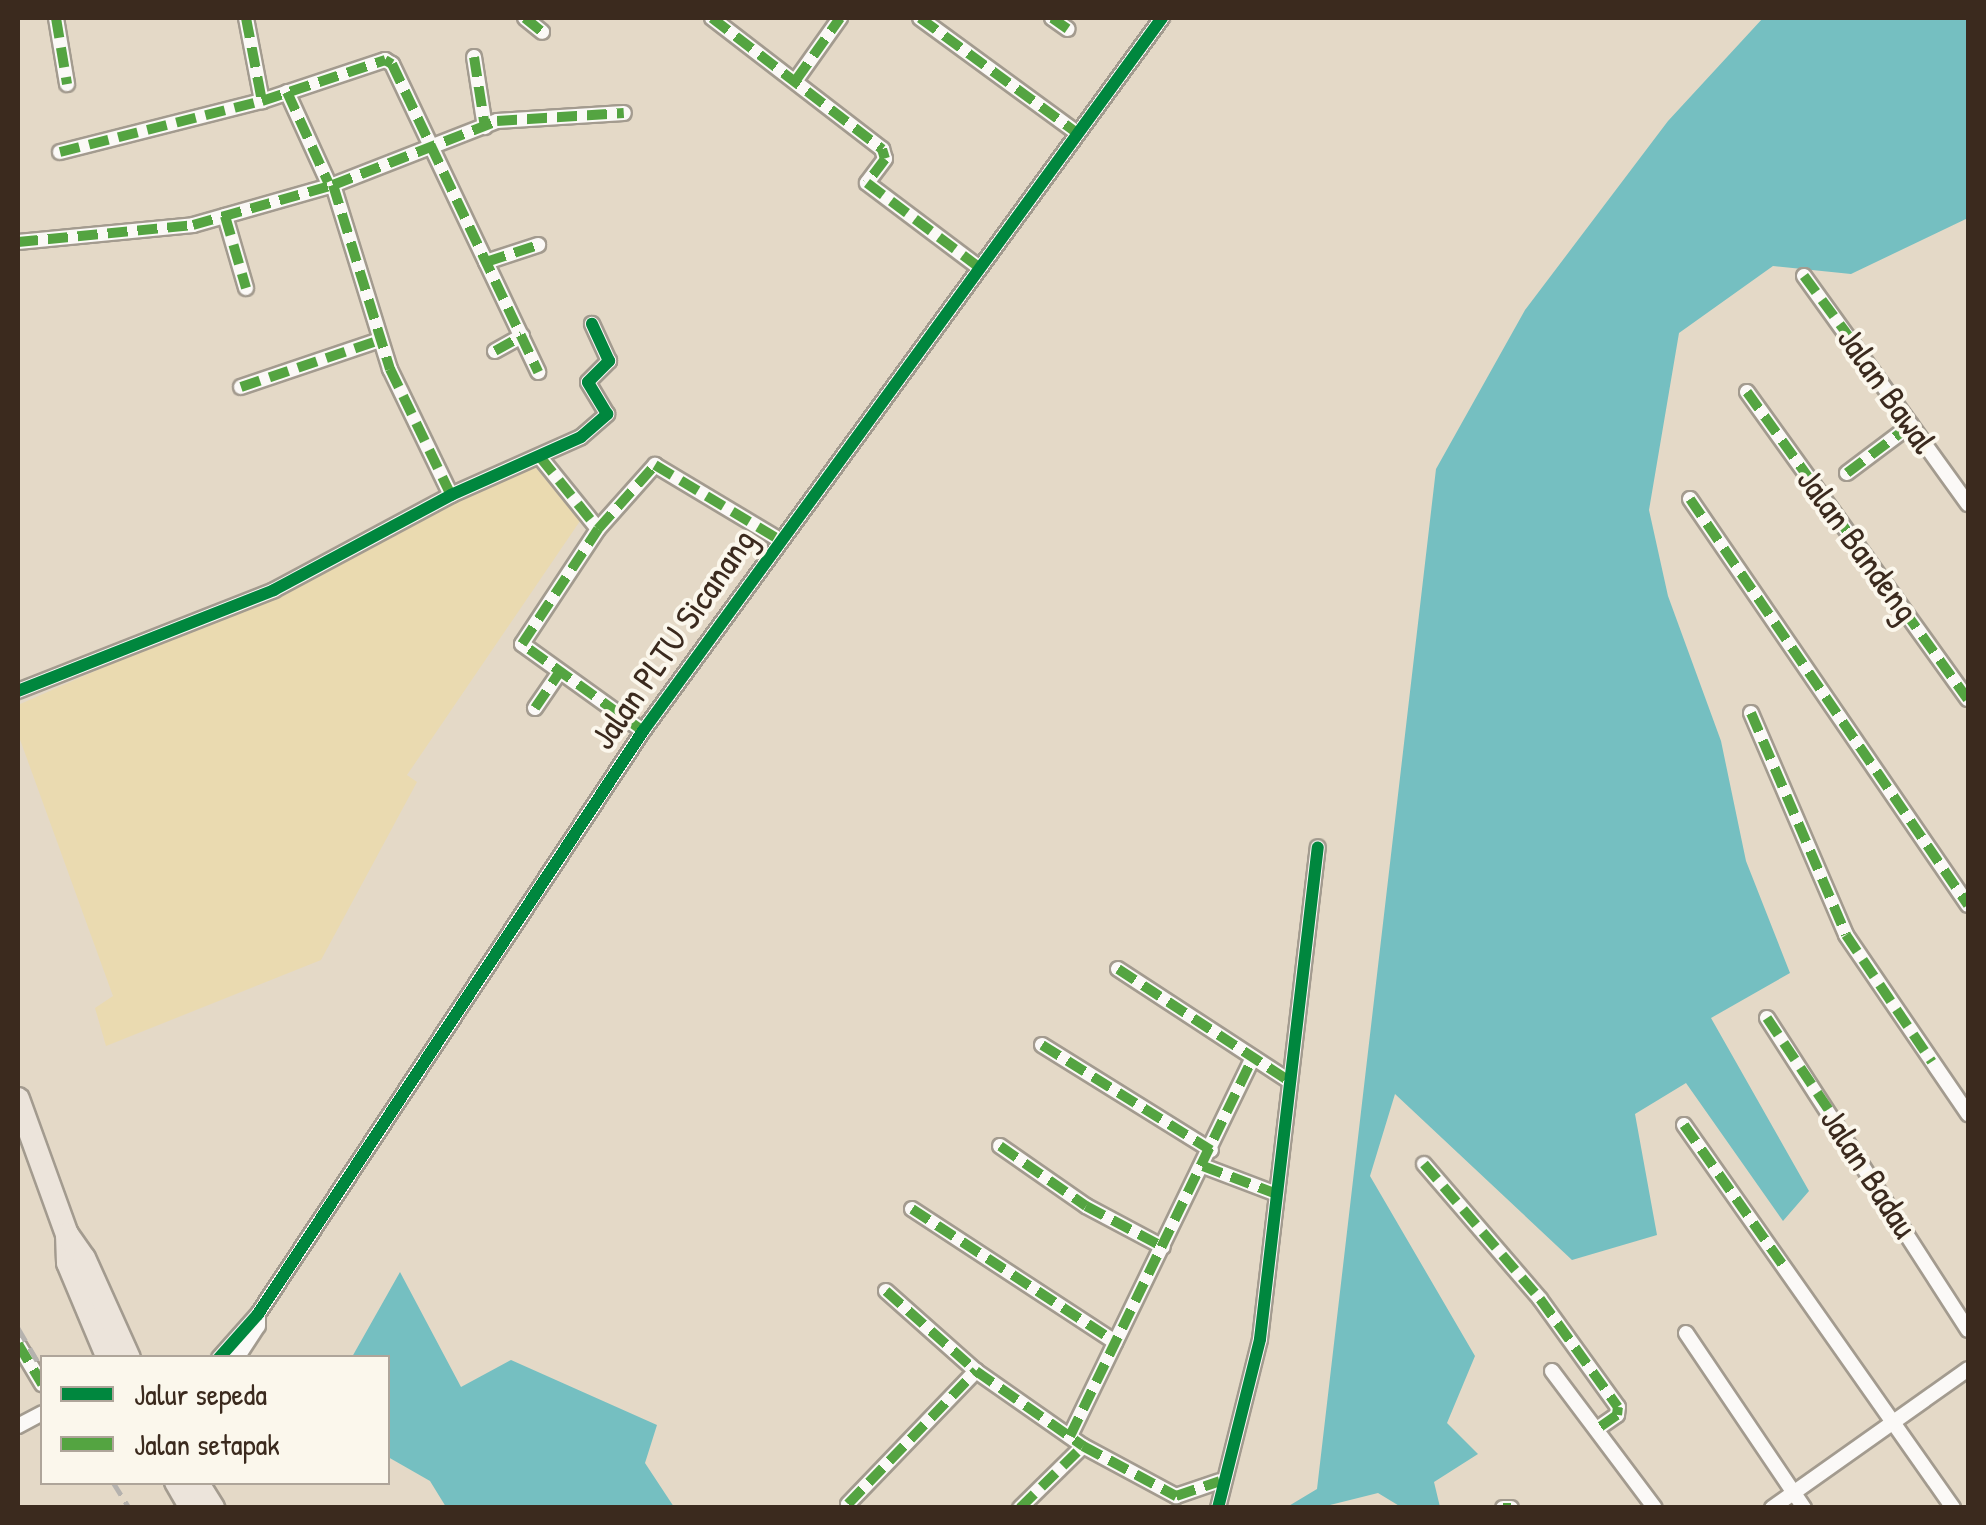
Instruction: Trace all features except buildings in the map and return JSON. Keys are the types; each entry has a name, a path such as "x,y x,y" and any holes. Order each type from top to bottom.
{"highway":[{"path":"18,1098 66,1234 68,1263 107,1355"},
{"path":"66,1234 84,1258 128,1355"},
{"path":"178,1485 192,1508"},
{"path":"199,1485 213,1508"}],"street":[{"path":"56,18 68,84"},
{"path":"246,18 262,101"},
{"path":"525,18 542,32"},
{"path":"712,18 882,149 885,159 867,179 874,191 980,268"},
{"path":"796,80 840,18"},
{"path":"920,18 1078,133"},
{"path":"1052,18 1068,29"},
{"name":"Jalan PLTU Sicanang","path":"222,1355 258,1314 643,731 1162,18"},
{"path":"474,58 485,127"},
{"path":"60,152 262,101 389,61 538,372"},
{"path":"287,92 331,184 399,392 451,492"},
{"path":"18,242 225,216 434,149 508,118 624,113"},
{"path":"225,216 246,288"},
{"path":"486,262 538,245"},
{"name":"Jalan Bawal","path":"1804,276 1968,504"},
{"path":"18,691 274,590 451,492 540,457 607,414 588,382 609,361 592,324"},
{"path":"495,350 522,336"},
{"path":"241,387 380,340"},
{"name":"Jalan Bandeng","path":"1748,392 1968,699"},
{"path":"1847,472 1911,424"},
{"path":"540,457 598,528"},
{"path":"643,731 525,649 523,637 598,528 655,465 780,540"},
{"path":"1690,499 1968,905"},
{"path":"535,708 559,673"},
{"path":"1751,713 1846,935 1968,1114"},
{"path":"1218,1504 1220,1481 1260,1339 1274,1193 1318,847"},
{"path":"1118,969 1289,1082"},
{"name":"Jalan Badau","path":"1767,1018 1968,1330"},
{"path":"1042,1044 1211,1150"},
{"path":"1070,1436 1204,1166 1252,1058"},
{"path":"1684,1124 1953,1508"},
{"path":"1000,1146 1086,1206 1163,1247"},
{"path":"1424,1164 1540,1299 1618,1407 1618,1415 1597,1429"},
{"path":"1204,1166 1274,1193"},
{"path":"912,1209 1115,1342"},
{"path":"886,1292 976,1371 1083,1446 1176,1496 1220,1481"},
{"name":"Jalan PLTU Sicanang","path":"239,1355 258,1326 258,1314"},
{"path":"1686,1333 1804,1508"},
{"path":"18,1344 40,1381"},
{"path":"1772,1508 1968,1369"},
{"path":"1552,1370 1656,1508"},
{"path":"848,1504 976,1371"},
{"path":"1020,1508 1083,1446"},
{"path":"1503,1508 1511,1508"}],"sand":[{"path":"531,462 580,521 407,775 417,782 321,960 106,1046 95,1008 113,996 18,734 18,705 331,567"}],"water":[{"path":"1763,18 1968,18 1968,218 1851,274 1773,266 1679,333 1649,510 1668,596 1721,741 1746,861 1790,973 1711,1018 1809,1191 1783,1221 1686,1083 1635,1114 1657,1235 1572,1260 1395,1094 1370,1176 1475,1356 1447,1423 1478,1454 1434,1482 1440,1507 1401,1507 1378,1493 1322,1507 1287,1507 1317,1489 1436,469 1525,310 1668,121"},
{"path":"400,1272 461,1387 511,1360 657,1425 645,1463 674,1507 446,1507 430,1481 390,1458 390,1355 353,1355"}],"railway":[{"path":"18,1328 40,1366"},
{"path":"115,1485 129,1508"}],"marked path":[{"path":"56,18 67,84"},
{"path":"246,18 262,101 385,60 392,64 538,372"},
{"path":"525,18 542,32"},
{"path":"712,18 882,149 885,159 867,183 980,268"},
{"path":"796,80 840,18"},
{"path":"920,18 1077,133"},
{"path":"1052,18 1068,29"},
{"path":"474,57 485,127"},
{"path":"287,92 328,182"},
{"path":"60,152 262,101"},
{"path":"18,242 193,225 333,185 497,121 624,113"},
{"path":"333,185 390,369 451,495"},
{"path":"225,216 246,288"},
{"path":"486,262 538,245"},
{"path":"1804,276 1862,354"},
{"path":"495,351 522,336"},
{"path":"241,387 380,340"},
{"path":"1747,392 1968,699"},
{"path":"1847,473 1911,425"},
{"path":"540,457 598,529"},
{"path":"643,731 522,644 598,529 655,465 780,540"},
{"path":"1690,499 1968,905"},
{"path":"535,708 559,673"},
{"path":"1751,713 1846,935 1932,1062"},
{"path":"1118,969 1289,1081"},
{"path":"1767,1018 1843,1131"},
{"path":"1042,1045 1211,1150"},
{"path":"1070,1436 1253,1058"},
{"path":"1684,1125 1785,1268"},
{"path":"1000,1146 1086,1206 1163,1247"},
{"path":"1424,1164 1540,1299 1618,1407 1617,1415 1597,1429"},
{"path":"1203,1166 1274,1193"},
{"path":"912,1209 1115,1342"},
{"path":"886,1291 976,1371 1083,1446 1176,1496 1220,1481"},
{"path":"18,1344 40,1381"},
{"path":"848,1504 976,1371"},
{"path":"1020,1508 1083,1446"},
{"path":"1503,1508 1511,1508"}],"cycle path":[{"path":"222,1355 258,1314 643,731 1162,18"},
{"path":"18,691 274,590 451,495 581,437 607,414 588,382 609,361 592,324"},
{"path":"1218,1508 1260,1339 1318,847"}]}
